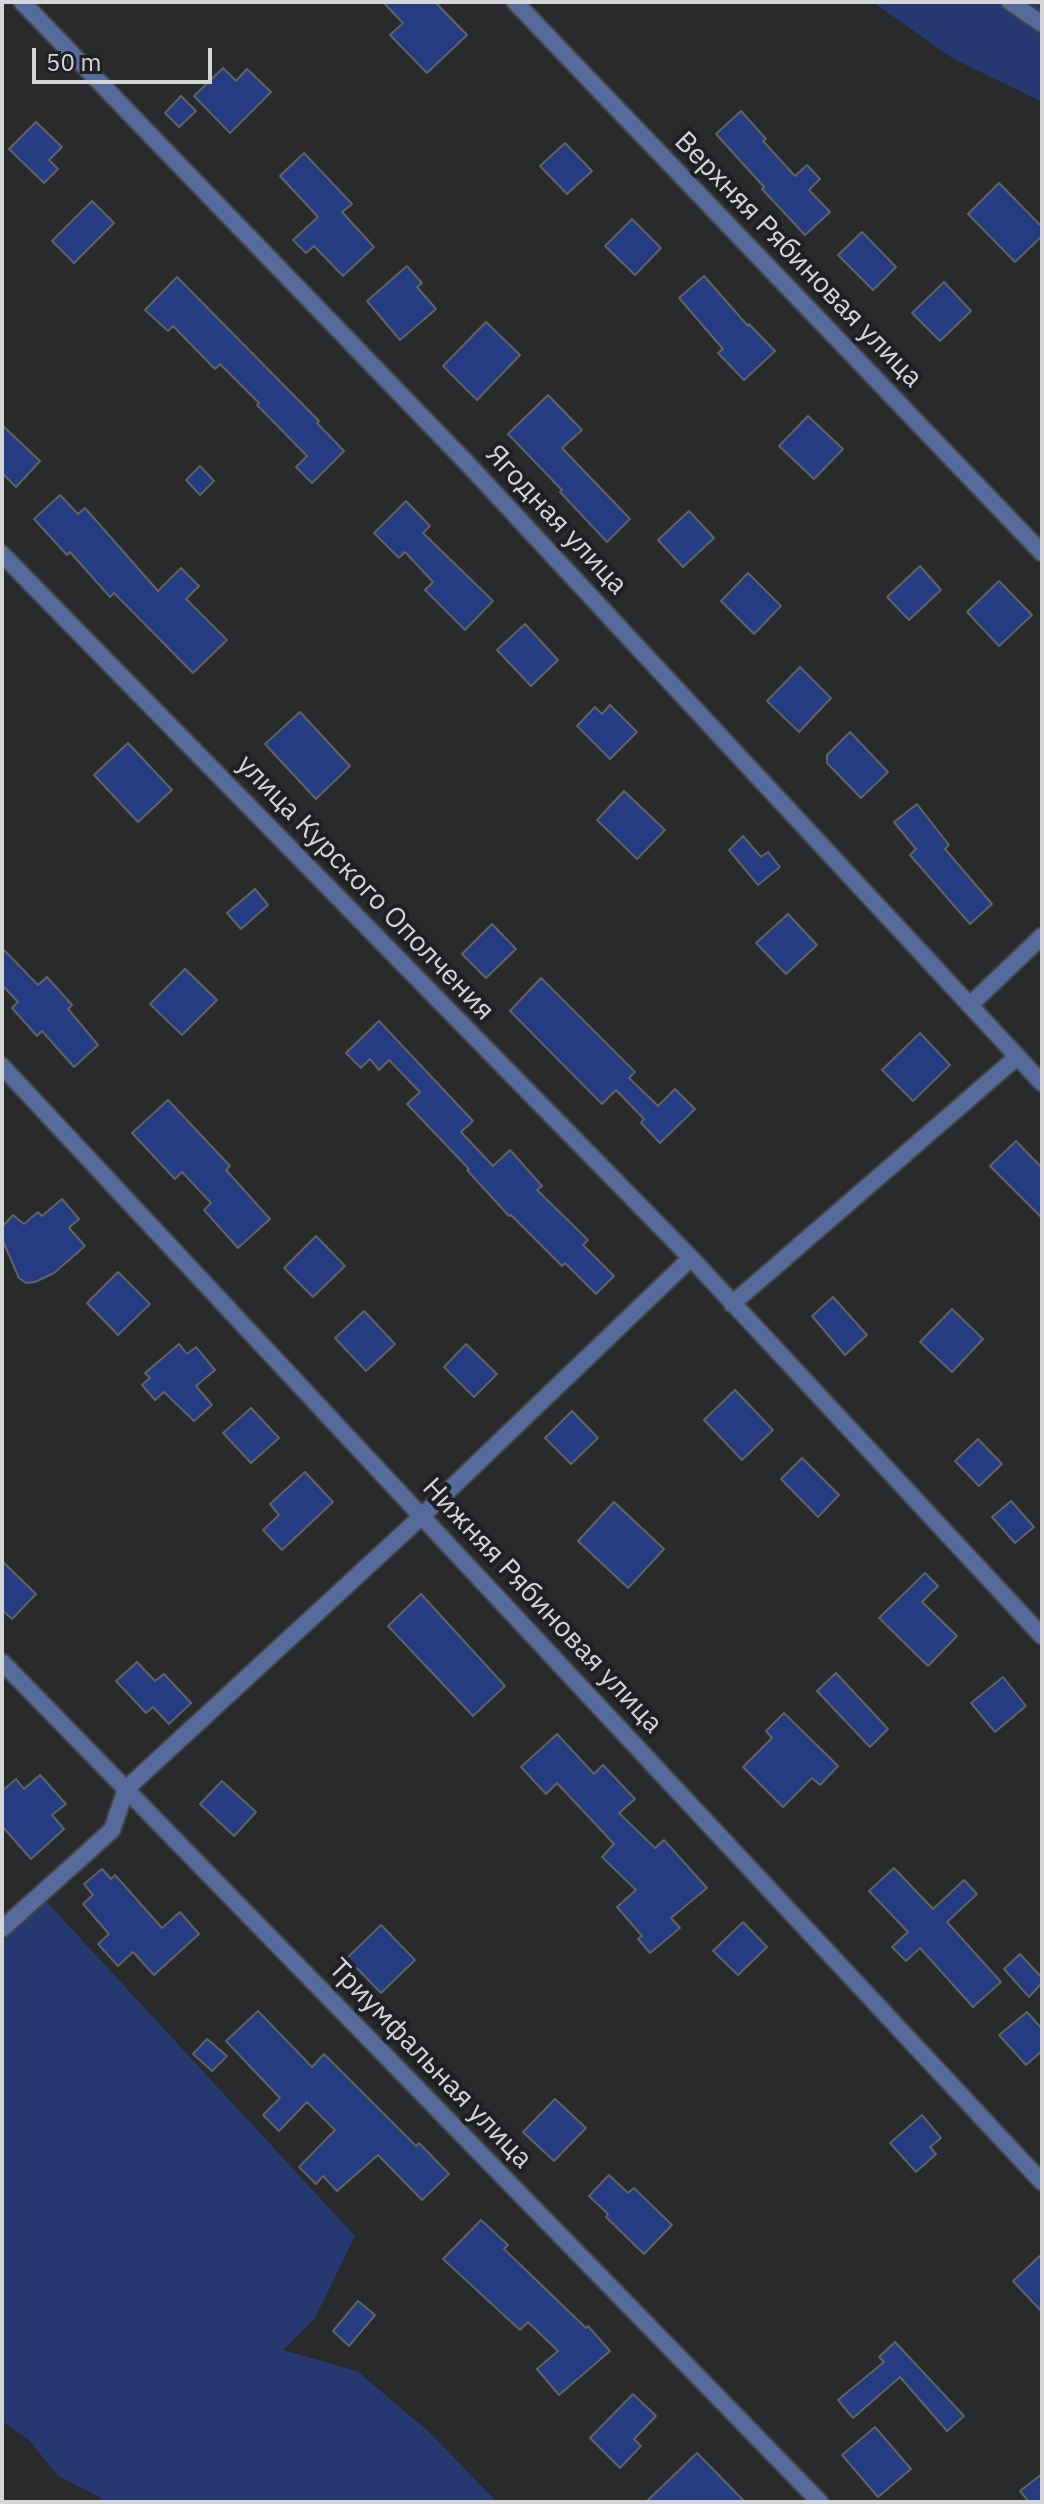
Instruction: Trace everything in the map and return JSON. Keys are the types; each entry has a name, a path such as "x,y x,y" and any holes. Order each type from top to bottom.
{"street":[{"name":"Ягодная улица","path":"22,2 465,461 1042,1083"},
{"name":"Верхняя Рябиновая улица","path":"515,2 1042,553"},
{"path":"1010,2 1042,24"},
{"name":"улица Курского Ополчения","path":"2,554 691,1258 1042,1636"},
{"path":"970,1005 1042,936"},
{"path":"732,1304 1017,1057"},
{"name":"Нижняя Рябиновая улица","path":"2,1066 1042,2182"},
{"path":"2,1929 112,1830 126,1789 422,1516 691,1258"},
{"name":"Триумфальная улица","path":"2,1662 820,2502"}],"shaded area":[{"path":"873,2 1042,2 1042,102 952,58"},
{"path":"45,1900 355,2236 315,2318 283,2350 357,2371 428,2431 497,2502 103,2502 100,2497 58,2476 29,2440 2,2421 2,1942"}],"building":[{"path":"383,2 435,2 467,35 427,73 390,35 403,23"},
{"path":"223,68 236,81 247,69 271,92 230,133 194,96"},
{"path":"181,96 196,111 179,127 165,113"},
{"path":"741,111 795,176 807,165 820,179 809,190 830,212 805,235 716,134"},
{"path":"36,122 62,147 49,160 58,169 44,183 9,149"},
{"path":"565,143 592,171 567,194 540,166"},
{"path":"304,153 352,204 342,212 374,247 343,276 314,246 306,253 293,240 318,217 280,176"},
{"path":"999,183 1042,227 1042,236 1015,262 968,214"},
{"path":"92,201 114,223 74,263 52,241"},
{"path":"632,219 661,248 635,275 605,246"},
{"path":"862,232 896,267 873,290 838,255"},
{"path":"407,266 422,283 417,287 436,309 400,340 367,301"},
{"path":"704,276 748,326 775,351 744,380 718,353 723,349 679,298"},
{"path":"177,277 319,421 317,423 344,451 312,483 296,467 307,456 257,405 259,403 220,364 215,369 173,326 168,331 145,310"},
{"path":"944,282 971,311 940,341 912,313"},
{"path":"486,322 520,355 477,400 443,366"},
{"path":"548,395 582,430 562,448 630,519 607,542 508,434"},
{"path":"808,416 843,449 814,479 779,446"},
{"path":"2,425 40,461 16,487 2,473"},
{"path":"200,466 214,481 200,495 186,480"},
{"path":"60,495 78,514 85,508 158,591 181,568 199,586 186,599 227,640 193,673 114,593 110,597 70,552 67,555 34,519"},
{"path":"406,501 430,526 423,533 493,601 465,630 425,590 433,582 405,552 399,558 374,533"},
{"path":"689,511 714,538 683,567 658,540"},
{"path":"920,566 941,590 909,620 887,597"},
{"path":"748,573 781,606 754,634 721,601"},
{"path":"999,581 1032,615 999,646 967,612"},
{"path":"525,624 558,660 531,686 497,650"},
{"path":"800,667 831,698 799,732 767,701"},
{"path":"610,705 637,732 610,759 577,726 595,707 602,714"},
{"path":"300,712 350,766 316,799 265,744"},
{"path":"850,732 888,772 861,798 827,763 827,755"},
{"path":"128,743 172,790 138,822 94,775"},
{"path":"624,791 665,830 637,859 597,820"},
{"path":"917,804 949,845 945,849 992,904 970,924 910,855 916,849 894,822"},
{"path":"743,836 761,857 768,852 780,867 758,885 729,850"},
{"path":"255,889 268,905 241,929 227,913"},
{"path":"788,914 817,945 786,974 756,943"},
{"path":"492,924 516,949 486,978 462,954"},
{"path":"2,948 38,985 47,977 72,1005 68,1009 98,1045 74,1067 42,1031 37,1036 12,1008 18,1002 2,985"},
{"path":"185,969 217,1000 182,1035 150,1004"},
{"path":"541,978 635,1072 629,1078 658,1106 675,1089 695,1109 660,1143 641,1123 644,1119 616,1090 602,1104 510,1011"},
{"path":"379,1021 473,1121 461,1132 493,1166 510,1150 542,1186 537,1190 588,1240 583,1245 614,1276 596,1294 509,1216 407,1104 420,1092 389,1060 379,1070 370,1059 361,1068 346,1053"},
{"path":"920,1033 950,1065 913,1101 882,1070"},
{"path":"168,1100 230,1166 226,1170 270,1219 238,1248 204,1210 211,1203 182,1172 175,1179 132,1133"},
{"path":"1016,1141 1042,1168 1042,1218 990,1166"},
{"path":"62,1199 79,1219 69,1228 85,1246 54,1273 26,1283 19,1278 2,1239 2,1227 13,1215 24,1224 38,1212 42,1216"},
{"path":"316,1236 345,1266 313,1297 284,1268"},
{"path":"118,1272 150,1304 118,1335 87,1303"},
{"path":"833,1297 867,1335 845,1355 812,1316"},
{"path":"952,1309 983,1339 952,1372 920,1342"},
{"path":"364,1311 395,1344 366,1371 335,1338"},
{"path":"179,1344 187,1354 196,1347 215,1370 196,1386 212,1405 194,1421 164,1392 155,1400 142,1385 150,1378 145,1373"},
{"path":"466,1344 497,1374 474,1397 444,1367"},
{"path":"735,1390 773,1430 742,1460 704,1420"},
{"path":"251,1408 279,1438 251,1463 223,1433"},
{"path":"572,1411 598,1438 571,1464 545,1438"},
{"path":"978,1439 1002,1464 979,1486 955,1461"},
{"path":"802,1458 839,1495 818,1517 781,1479"},
{"path":"305,1472 333,1502 282,1550 263,1530 279,1515 270,1504"},
{"path":"1011,1501 1034,1527 1015,1543 992,1517"},
{"path":"614,1502 664,1549 628,1588 578,1541"},
{"path":"2,1561 36,1594 12,1619 2,1610"},
{"path":"925,1573 938,1586 922,1602 957,1636 928,1666 879,1618"},
{"path":"421,1594 505,1686 473,1716 388,1626"},
{"path":"137,1662 155,1681 164,1674 191,1703 169,1724 153,1707 146,1713 116,1681"},
{"path":"836,1673 888,1729 870,1747 817,1691"},
{"path":"1003,1677 1026,1706 995,1732 971,1703"},
{"path":"784,1713 838,1766 820,1785 812,1778 783,1807 743,1767 772,1738 766,1731"},
{"path":"557,1734 594,1774 603,1765 635,1799 619,1813 655,1848 664,1840 707,1888 671,1918 680,1928 650,1953 638,1939 642,1936 617,1907 636,1890 602,1857 614,1844 557,1783 546,1794 521,1767"},
{"path":"40,1775 66,1804 52,1815 64,1829 31,1859 2,1826 2,1791 16,1779 24,1789"},
{"path":"222,1781 256,1812 234,1836 200,1804"},
{"path":"894,1868 933,1909 964,1880 977,1894 947,1922 1001,1982 973,2007 920,1948 906,1961 892,1947 908,1932 869,1891"},
{"path":"102,1869 111,1879 115,1875 162,1928 180,1912 199,1934 154,1975 133,1952 118,1966 98,1944 109,1934 83,1904 93,1895 84,1884"},
{"path":"743,1922 767,1947 738,1975 713,1951"},
{"path":"381,1925 415,1960 381,1993 347,1958"},
{"path":"1020,1954 1042,1978 1042,1983 1029,1997 1004,1969"},
{"path":"258,2011 312,2067 324,2054 416,2146 419,2143 449,2174 422,2200 378,2155 337,2191 323,2176 316,2184 299,2167 335,2130 307,2102 279,2131 263,2115 280,2098 226,2041"},
{"path":"1027,2012 1042,2029 1042,2051 1026,2065 999,2035"},
{"path":"207,2039 227,2056 212,2071 193,2054"},
{"path":"555,2099 586,2128 554,2161 523,2132"},
{"path":"922,2115 941,2138 930,2147 936,2154 916,2172 890,2143"},
{"path":"609,2175 628,2193 634,2188 672,2225 644,2254 589,2196"},
{"path":"481,2220 508,2245 504,2249 586,2328 588,2326 610,2351 559,2395 537,2369 558,2351 528,2322 520,2330 443,2259"},
{"path":"1042,2254 1042,2312 1013,2281"},
{"path":"358,2301 375,2315 349,2346 333,2331"},
{"path":"895,2342 964,2416 947,2431 900,2377 853,2418 838,2400 884,2362 879,2357"},
{"path":"633,2394 656,2416 634,2439 641,2446 620,2468 590,2438"},
{"path":"875,2427 911,2469 878,2497 842,2455"},
{"path":"697,2453 745,2502 646,2502"},
{"path":"1042,2474 1042,2502 1029,2502 1020,2491"}]}
